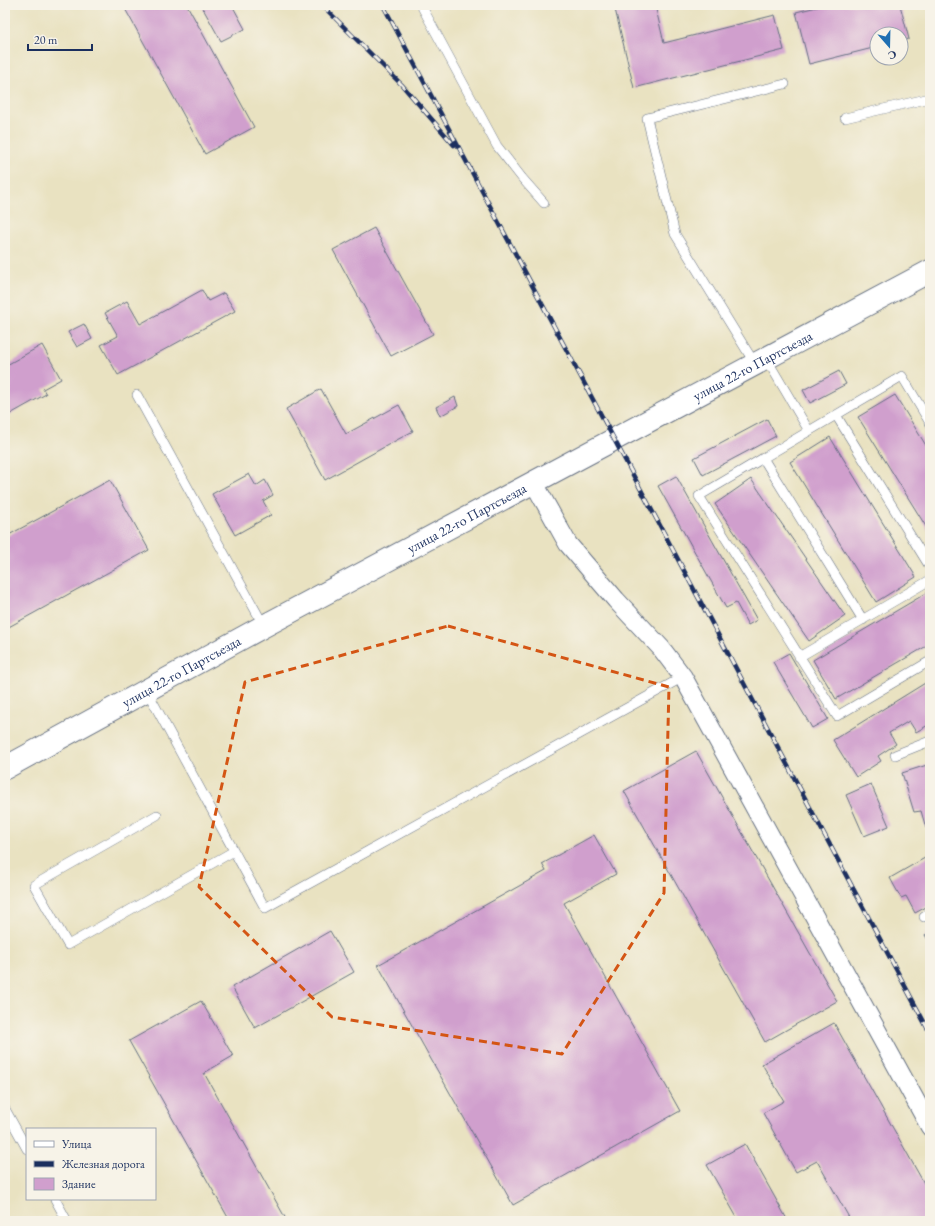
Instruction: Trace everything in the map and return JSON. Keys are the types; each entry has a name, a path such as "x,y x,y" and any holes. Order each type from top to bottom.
{"main road":[{"name":"улица 22-го Партсъезда","path":"5,768 264,626 930,271"}],"street":[{"path":"534,483 568,544 616,600 661,648 683,677 930,1127"}],"lane":[{"path":"420,5 497,146 544,203"},
{"path":"785,84 647,118 676,234 760,361 809,431"},
{"path":"845,118 930,98"},
{"path":"930,423 902,376 699,496 837,716 930,662"},
{"path":"137,395 264,626"},
{"path":"836,415 930,567"},
{"path":"763,458 863,620"},
{"path":"799,657 930,580"},
{"path":"147,691 265,908 683,677"},
{"path":"895,755 930,741"},
{"path":"157,815 34,885 68,945 234,851"},
{"path":"5,1109 26,1147"},
{"path":"56,1200 67,1221"}],"highlighted area":[{"path":"448,626 669,687 664,893 562,1054 332,1017 199,887 245,682"}],"building":[{"path":"123,5 187,5 254,127 205,154"},
{"path":"201,5 232,5 245,29 221,41"},
{"path":"614,5 655,5 664,43 775,15 784,50 634,88"},
{"path":"825,5 900,5 906,26 869,26 869,49 809,64 796,12"},
{"path":"374,228 433,334 391,356 333,250"},
{"path":"202,290 208,301 224,293 235,311 118,375 101,345 118,336 105,313 127,301 140,324"},
{"path":"84,324 92,339 77,347 68,332"},
{"path":"42,345 61,379 43,389 46,394 5,417 5,366"},
{"path":"839,371 846,384 810,403 803,390"},
{"path":"321,389 346,434 399,405 413,431 325,480 286,409"},
{"path":"895,395 930,452 930,533 858,417"},
{"path":"455,397 458,406 440,416 436,407"},
{"path":"767,419 776,436 703,475 694,458"},
{"path":"830,437 916,577 876,602 790,462"},
{"path":"249,474 256,486 265,480 273,495 263,501 271,515 235,535 212,494"},
{"path":"676,476 757,620 748,625 736,603 726,608 658,486"},
{"path":"751,479 845,616 809,641 715,504"},
{"path":"110,480 149,550 5,629 5,537"},
{"path":"930,591 930,644 836,699 813,660"},
{"path":"789,653 828,719 812,728 773,662"},
{"path":"930,680 930,724 916,732 909,721 889,733 896,744 878,756 881,761 856,777 833,740"},
{"path":"696,751 837,1001 765,1042 624,791"},
{"path":"930,764 930,826 926,828 921,811 914,812 902,773"},
{"path":"871,784 889,826 864,836 846,795"},
{"path":"594,835 616,874 564,903 680,1111 513,1205 378,965 546,871 542,864"},
{"path":"930,855 930,905 915,913 906,896 901,898 890,878"},
{"path":"330,931 354,972 255,1028 232,987"},
{"path":"930,932 930,943 925,935"},
{"path":"201,1001 233,1056 204,1073 287,1221 230,1221 129,1041"},
{"path":"834,1023 930,1194 930,1221 851,1221 817,1161 796,1172 763,1113 784,1101 762,1064"},
{"path":"745,1144 788,1221 739,1221 707,1165"}],"railway":[{"path":"322,5 402,85 454,145"},
{"path":"383,5 930,1033"}]}
